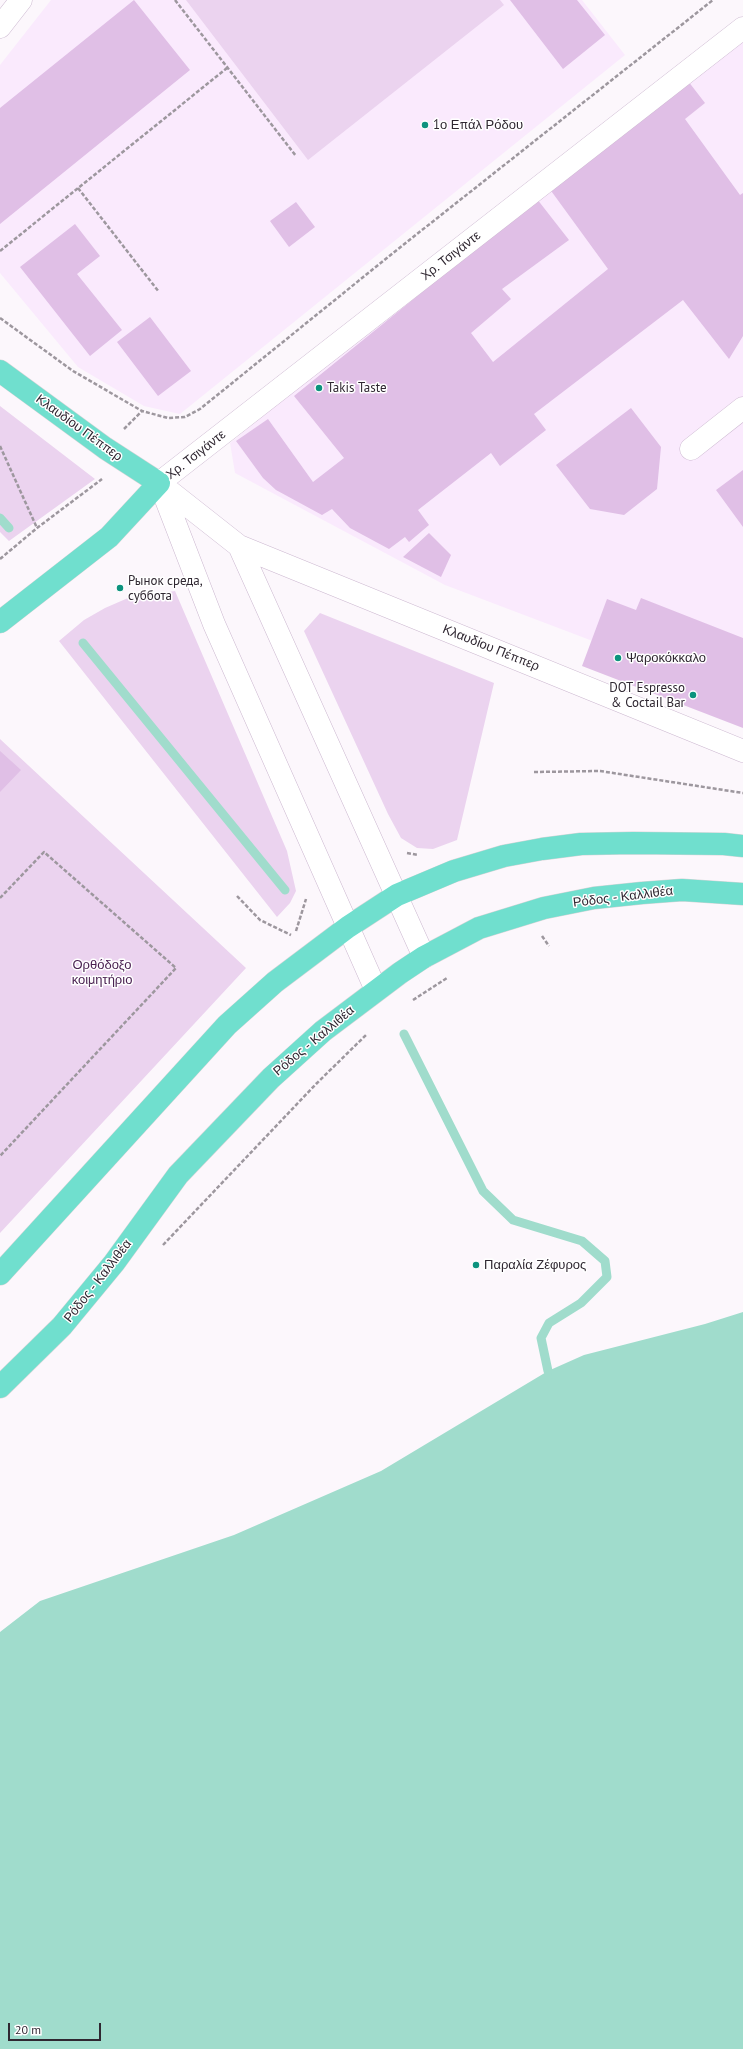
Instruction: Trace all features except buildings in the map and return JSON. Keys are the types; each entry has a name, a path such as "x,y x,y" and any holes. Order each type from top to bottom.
{"main road":[{"name":"Κλαυδίου Πέππερ","path":"0,371 105,448 159,483"},
{"path":"0,622 109,537 159,483"},
{"path":"0,1274 226,1024 275,982 348,927 397,895 454,871 504,856 542,849 581,844 633,843 724,844 743,846"},
{"name":"Ρόδος - Καλλιθέα","path":"0,1387 62,1326 114,1263 178,1175 271,1078 323,1031 376,990 424,957 480,928 544,908 594,898 682,890 743,894"}],"street":[{"path":"0,27 21,0"},
{"name":"Χρ. Τσιγάντε","path":"159,483 743,28"},
{"path":"691,450 743,408"},
{"path":"159,483 239,546 424,957"},
{"path":"159,483 214,624 376,990"},
{"name":"Κλαυδίου Πέππερ","path":"239,546 743,750"}],"path":[{"path":"175,0 296,156"},
{"path":"0,318 73,371 142,411 168,418 185,417 200,409 393,253 713,0"},
{"path":"0,251 227,68"},
{"path":"78,188 159,292"},
{"path":"0,446 38,528"},
{"path":"0,559 105,477 100,473"},
{"path":"534,772 600,771 743,793"},
{"path":"401,851 423,857"},
{"path":"0,898 44,852 176,968 0,1156"},
{"path":"287,941 296,930 306,894"},
{"path":"237,896 260,920 291,936"},
{"path":"548,932 541,934 549,946"},
{"path":"412,1001 450,976"},
{"path":"160,1249 316,1084 372,1031"}],"shaded area":[{"path":"51,0 582,0 625,55 180,414 144,406 78,367 0,273 0,65"},
{"path":"743,27 743,698 445,585 235,473 230,443"},
{"path":"743,1312 743,2049 0,2049 0,1632 40,1601 234,1535 381,1471 548,1371 584,1355 705,1324"}],"green space":[{"path":"186,0 500,0 504,5 308,160"},
{"path":"0,406 95,479 9,541 0,532"},
{"path":"175,591 287,851 296,891 290,903 277,917 59,641 84,620 105,608 128,598"},
{"path":"320,613 494,683 457,840 433,849 417,848 401,838 388,814 304,631"},
{"name":"Ορθόδοξο κοιμητήριο","path":"0,739 246,968 0,1233"}],"waterway":[{"path":"0,518 9,528"},
{"path":"83,643 285,890"},
{"path":"404,1034 483,1191 513,1220 582,1241 605,1261 607,1277 581,1303 549,1323 541,1338 548,1371"}],"place":[{"name":"1ο Επάλ Ρόδου","path":"425,125"},
{"name":"Takis Taste","path":"319,388"},
{"name":"Рынок среда, суббота","path":"120,588"},
{"name":"Ψαροκόκκαλο","path":"618,658"},
{"name":"DOT Espresso & Coctail Bar","path":"693,695"},
{"name":"Παραλία Ζέφυρος","path":"476,1265"}]}
